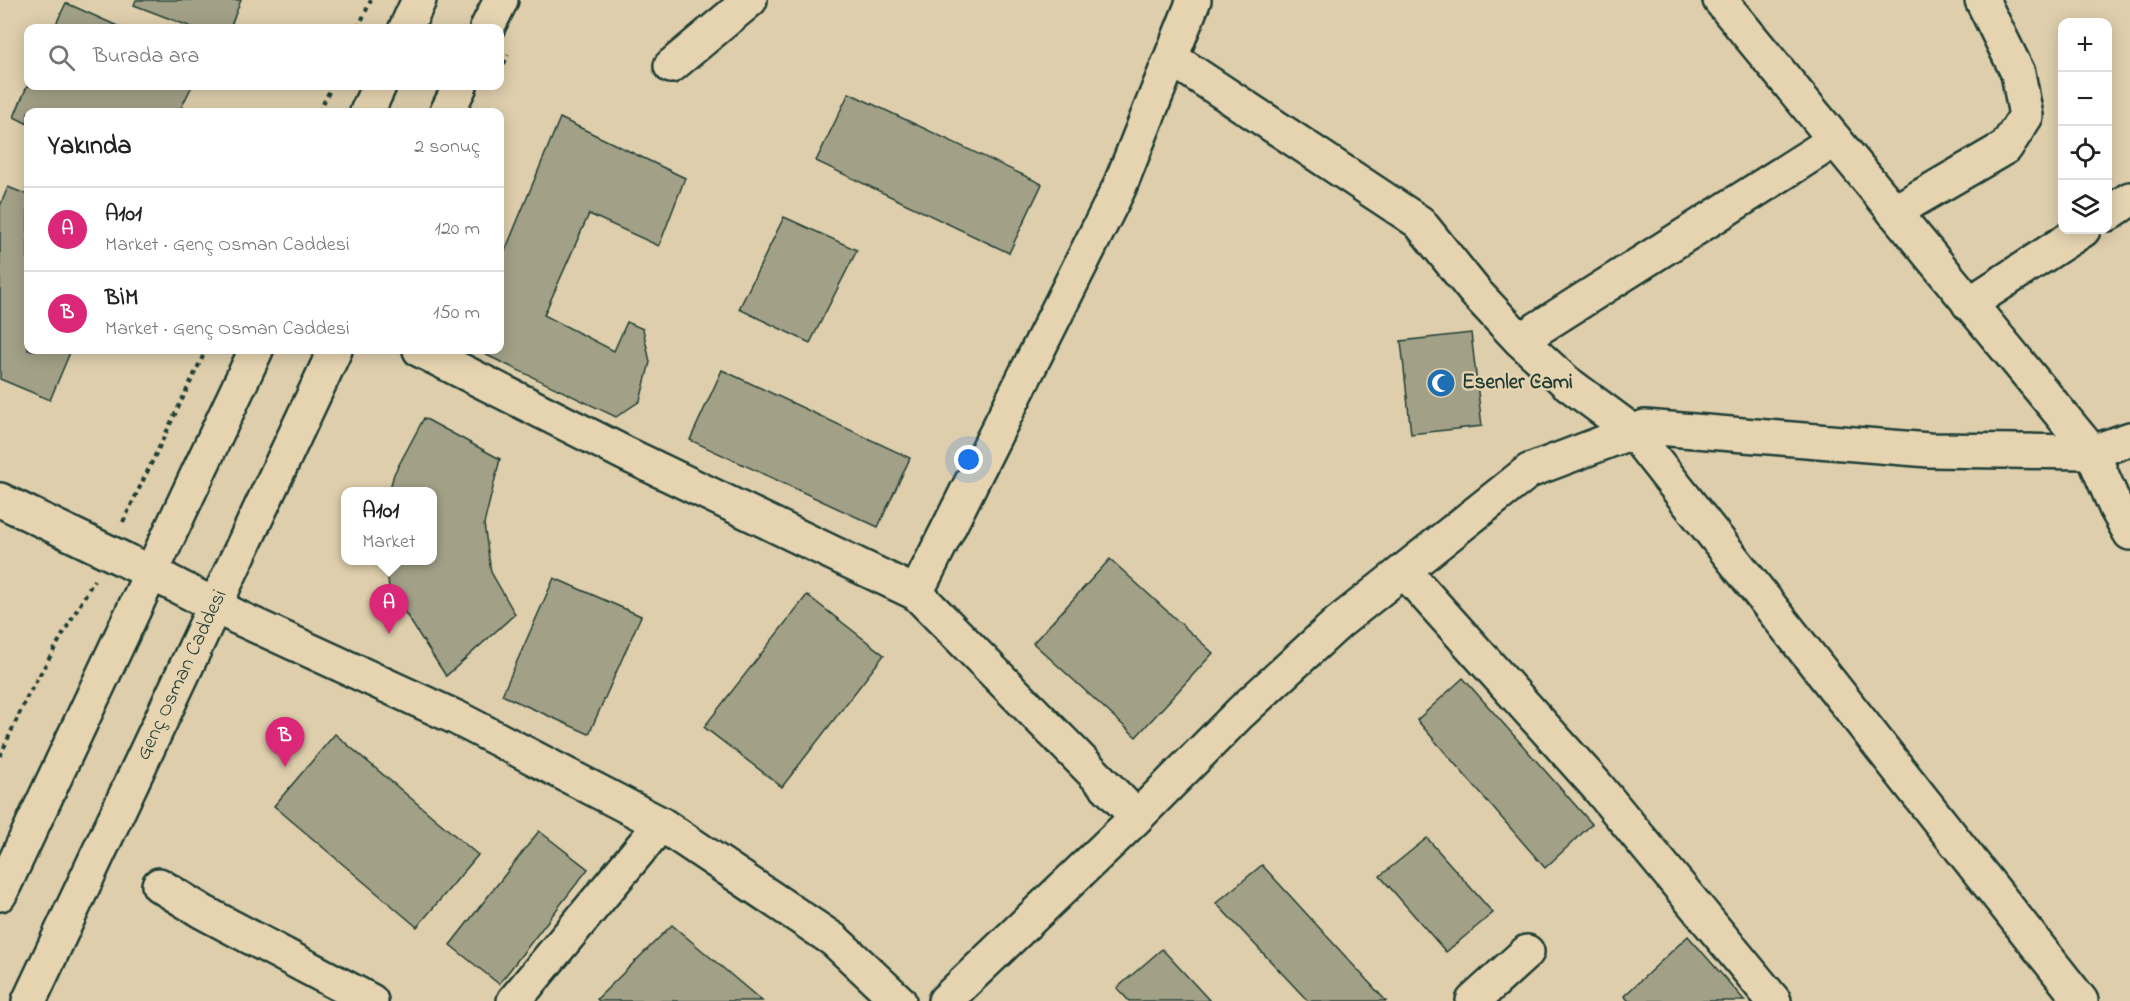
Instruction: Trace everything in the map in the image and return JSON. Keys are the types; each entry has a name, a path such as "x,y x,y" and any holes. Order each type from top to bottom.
{"street":[{"path":"408,24 419,0"},
{"path":"489,24 501,0"},
{"path":"671,66 750,0"},
{"path":"916,593 1119,188 1194,0"},
{"path":"1720,0 2092,452 2116,508 2130,533"},
{"path":"1894,212 2006,147 2026,116 2018,73 1982,0"},
{"path":"1171,58 1419,222 1476,293 1520,340 1566,382 1632,431 2081,1001"},
{"path":"369,108 377,90"},
{"path":"449,108 458,90"},
{"path":"1520,340 1835,140"},
{"path":"2112,211 2130,199"},
{"path":"1969,304 2077,234"},
{"path":"0,894 254,354"},
{"name":"Genç Osman Caddesi","path":"29,1001 333,354"},
{"path":"428,354 626,454 916,593 1137,817"},
{"path":"945,1001 1137,817 1240,713 1338,622 1405,572 1529,471 1645,427 1929,450 2092,452 2130,440"},
{"path":"0,500 215,604 238,618 457,718 661,824 834,940 899,1001"},
{"path":"1405,572 1596,785 1774,1001"},
{"path":"514,1001 661,824"},
{"path":"159,885 203,912 371,1001"},
{"path":"1473,1001 1527,952"}],"path":[{"path":"360,24 371,0"},
{"path":"321,108 330,90"}],"building":[{"path":"136,0 241,0 232,24 184,24 134,5"},
{"path":"66,3 113,24 56,24"},
{"path":"25,90 190,90 181,108 24,108 24,122 14,117"},
{"path":"849,93 1042,184 1009,253 816,161"},
{"path":"560,118 685,178 659,246 589,214 544,315 614,351 627,322 643,329 650,362 640,401 616,417 484,354 504,354 504,253"},
{"path":"8,187 24,193 24,354 69,354 50,400 0,379 0,206"},
{"path":"784,217 857,250 810,343 739,309"},
{"name":"Esenler Cami","path":"1471,333 1482,426 1411,434 1401,341"},
{"path":"722,370 910,458 878,527 690,440"},
{"path":"424,418 500,459 484,524 491,572 515,614 446,676 389,588 387,565 437,565 437,487 390,487 394,474"},
{"path":"1110,559 1213,653 1136,737 1033,643"},
{"path":"554,578 641,616 589,734 502,695"},
{"path":"807,595 884,655 782,787 704,727"},
{"path":"1463,678 1592,824 1545,868 1417,720"},
{"path":"335,734 478,855 417,927 274,806"},
{"path":"539,831 588,869 499,984 450,945"},
{"path":"1427,838 1493,913 1446,952 1380,876"},
{"path":"1262,865 1386,1001 1308,1001 1216,903"},
{"path":"672,925 762,1001 599,1001 597,999"},
{"path":"1688,936 1745,1001 1629,1001 1624,996"},
{"path":"1162,949 1210,1001 1129,1001 1117,988"}],"place":[{"name":"Esenler Cami","path":"1441,383"},
{"name":"A101","path":"389,634"},
{"name":"BİM","path":"285,767"}]}
